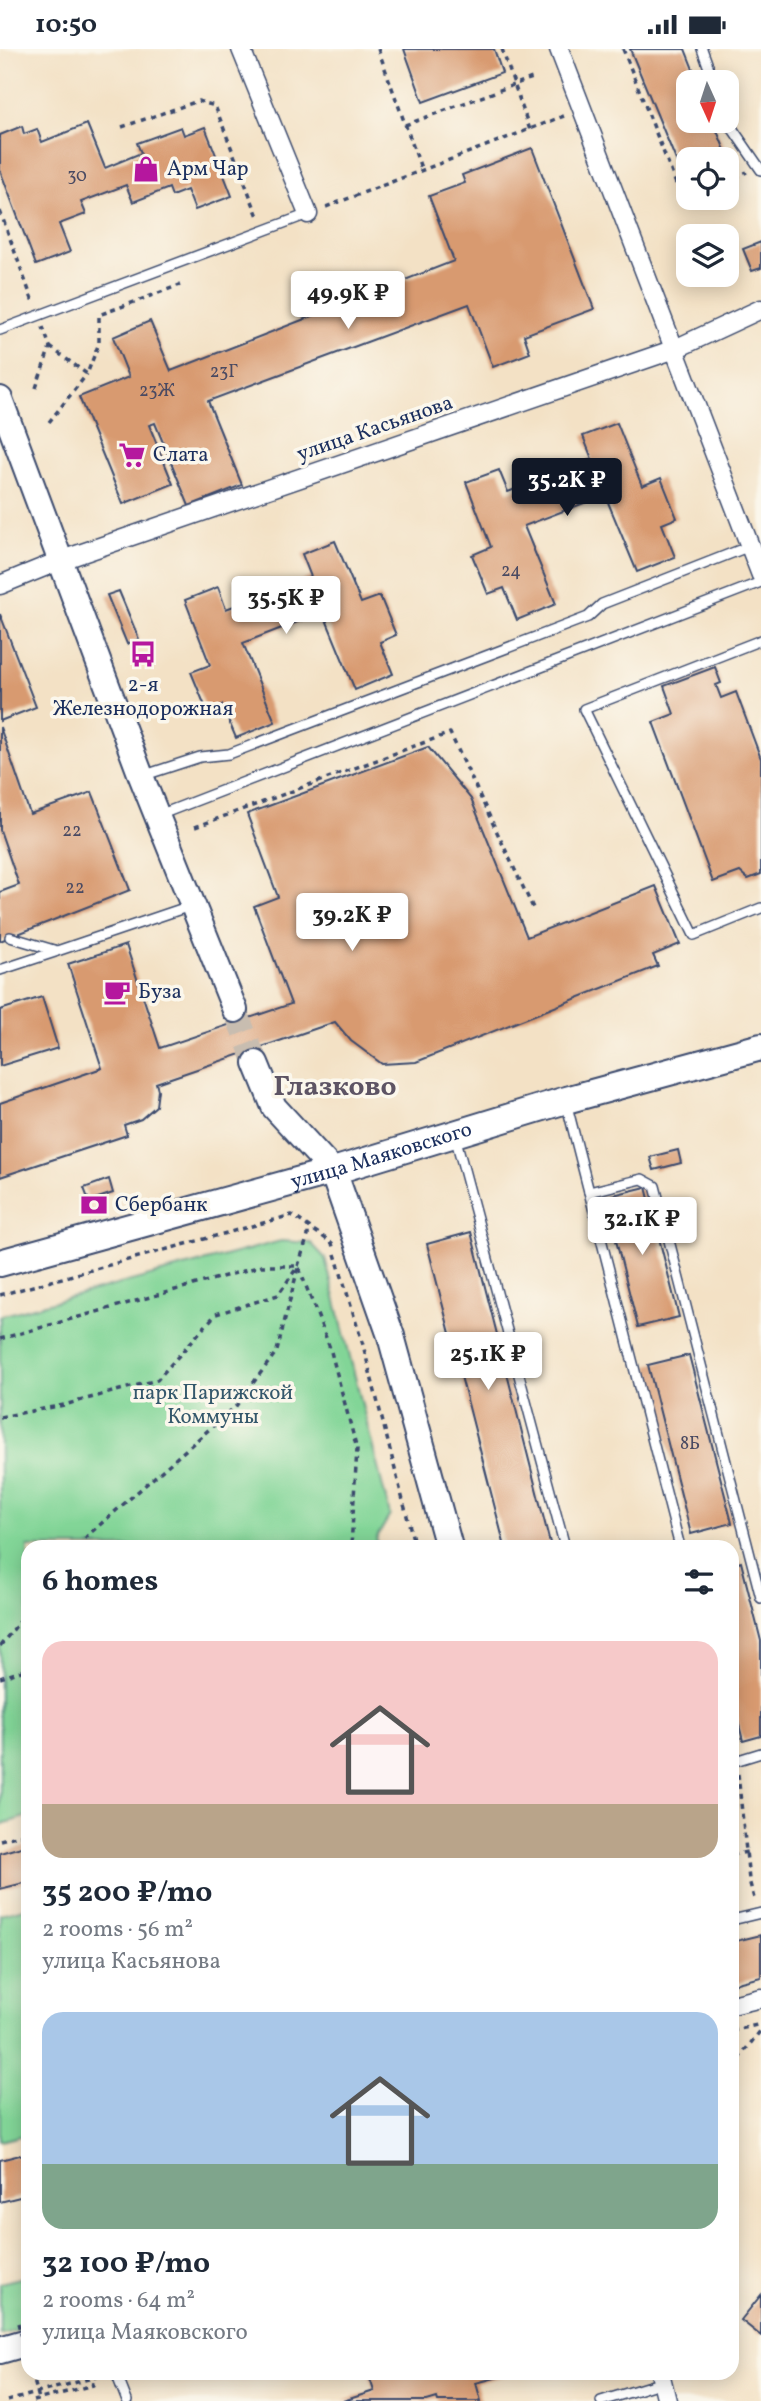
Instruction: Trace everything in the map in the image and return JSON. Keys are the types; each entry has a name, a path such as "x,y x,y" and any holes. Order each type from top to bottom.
{"main road":[{"path":"0,399 141,776 235,1010"},
{"name":"улица Маяковского","path":"0,1263 333,1171 566,1100 761,1047"},
{"path":"257,1063 274,1107 333,1171 391,1336 447,1540"},
{"path":"0,2350 21,2334"}],"street":[{"path":"241,49 307,214"},
{"path":"559,49 761,575"},
{"name":"улица Касьянова","path":"0,585 59,561 675,349 761,309"},
{"path":"739,2003 761,1997"},
{"path":"662,2380 667,2401"}],"lane":[{"path":"702,49 710,70"},
{"path":"735,133 760,169"},
{"path":"0,330 307,214"},
{"path":"141,776 200,757 229,754 394,692 588,617 602,604 750,546"},
{"path":"157,815 761,582"},
{"path":"761,640 584,709 694,935 761,908"},
{"path":"0,970 192,905"},
{"path":"10,937 57,951"},
{"path":"566,1100 678,1540"},
{"path":"454,1133 563,1540"},
{"path":"589,1192 642,1179 655,1186 761,1598"},
{"path":"739,1760 761,1753"},
{"path":"739,1918 759,1914"},
{"path":"119,2380 127,2401"},
{"path":"601,2401 657,2380"}],"path":[{"path":"378,49 422,171"},
{"path":"502,49 530,129"},
{"path":"622,49 676,184"},
{"path":"405,125 536,77"},
{"path":"122,127 198,101 215,106 264,231"},
{"path":"307,214 582,109"},
{"path":"739,176 760,169"},
{"path":"0,211 50,347 87,374"},
{"path":"49,422 87,374 99,343 99,315 180,285"},
{"path":"36,388 50,347"},
{"path":"195,827 450,733 533,908"},
{"path":"0,1295 292,1215 332,1243 363,1345 413,1540"},
{"path":"84,1540 236,1406 277,1350 308,1236 308,1227"},
{"path":"0,1339 261,1266 298,1266"},
{"path":"0,1416 64,1405 157,1380 216,1314 278,1295 298,1266"},
{"path":"298,1266 330,1348 358,1449 352,1540"},
{"path":"0,1646 21,1620"},
{"path":"0,1678 21,1671"},
{"path":"739,1780 749,1880 759,1914"},
{"path":"0,1840 21,1835"},
{"path":"739,1854 747,1852"},
{"path":"739,2029 761,2024"},
{"path":"739,2058 761,2030"},
{"path":"34,2380 39,2399"},
{"path":"7,2401 85,2380"},
{"path":"33,2401 93,2385 92,2380"}],"green space":[{"name":"парк Парижской Коммуны","path":"281,1241 311,1243 325,1258 390,1515 376,1540 21,1540 21,1818 0,1825 0,1316"},
{"path":"21,1909 21,2136 0,2141 0,1914"},
{"path":"21,2278 21,2329 0,2335 0,2283"}],"building":[{"path":"404,49 494,49 502,73 423,102"},
{"path":"630,49 685,49 693,70 676,70 676,133 718,133 724,147 676,147 676,160"},
{"path":"87,124 105,168 141,153 137,143 181,127 184,135 205,127 232,196 195,210 187,190 172,196 169,188 133,202 126,185 81,202 86,214 59,224 70,252 36,265 0,170 0,135 22,126 24,134 37,129 42,142"},
{"path":"532,148 594,309 524,335 530,353 493,367 469,304 208,401 242,485 189,506 155,423 149,425 173,484 123,504 79,397 129,377 113,337 150,321 171,371 454,261 429,196 465,183 462,175"},
{"path":"761,242 761,268 752,271 743,249"},
{"path":"617,423 642,486 661,478 677,518 662,524 675,557 637,572 605,495 524,526 556,604 517,620 504,588 488,594 472,555 491,547 466,482 499,470 508,492 592,459 583,436"},
{"path":"335,541 361,603 380,596 396,635 380,642 393,674 355,690 323,612 243,643 275,722 236,738 222,705 207,711 191,672 210,665 185,600 218,587 226,609 311,577 302,554"},
{"path":"119,591 139,639 127,644 107,595"},
{"path":"0,614 36,707 0,721"},
{"path":"715,667 721,683 716,685 721,698 736,692 761,759 761,874 748,879 740,872 713,882 653,722 674,714 664,686"},
{"path":"0,727 30,814 92,792 130,890 0,941 0,892 19,885 0,830"},
{"path":"428,747 471,799 527,937 656,886 680,944 653,955 658,966 416,1062 382,1064 351,1041 335,1022 156,1083 156,1106 141,1119 124,1125 127,1135 0,1177 0,1103 102,1068 68,964 126,945 160,1048 291,1004 254,906 278,897 247,814"},
{"path":"42,997 58,1048 0,1066 0,1010"},
{"path":"678,1150 681,1163 654,1170 650,1157"},
{"path":"109,1179 113,1193 89,1201 84,1188"},
{"path":"646,1187 679,1317 638,1327 605,1197"},
{"path":"471,1232 549,1540 503,1540 427,1244"},
{"path":"689,1355 732,1523 691,1534 648,1365"},
{"path":"741,1562 761,1641 761,1736 743,1741 739,1725"},
{"path":"21,1847 21,1884 0,1889 0,1853"},
{"path":"761,1935 761,1977 739,1982 739,1940"},
{"path":"21,2155 21,2197 0,2202 0,2160"},
{"path":"761,2295 761,2336 741,2320"},
{"path":"370,2380 487,2380 476,2383 481,2401 438,2401 437,2398 427,2401 343,2401 374,2391"}],"tunnel":[{"path":"235,1010 256,1063"}],"place":[{"name":"Арм Чар","path":"146,169"},
{"name":"Слата","path":"132,455"},
{"name":"2-я Железнодорожная","path":"143,654"},
{"name":"Буза","path":"117,992"},
{"name":"Сбербанк","path":"94,1205"}],"district":[{"name":"Глазково","path":"335,1087"}]}
